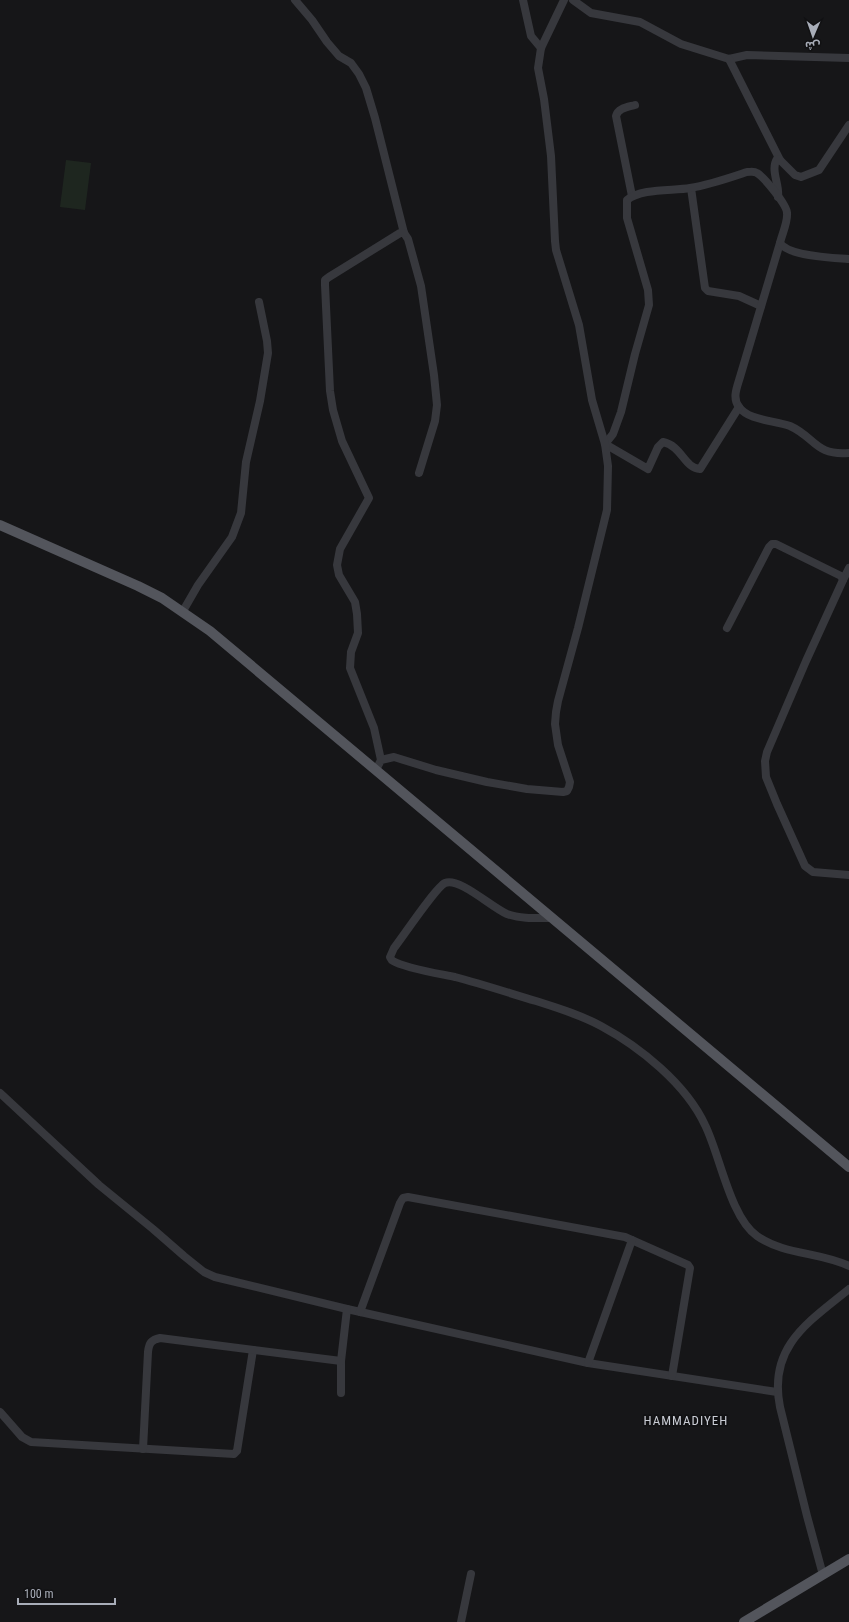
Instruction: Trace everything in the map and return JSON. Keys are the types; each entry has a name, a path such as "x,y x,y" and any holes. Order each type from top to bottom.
{"main road":[{"path":"0,525 138,586 183,611 210,631 849,1167"},
{"path":"744,1622 849,1559"}],"street":[{"path":"295,0 339,56 351,63 359,74 366,88 404,233 408,239 421,286 437,405 435,421 419,473"},
{"path":"523,0 531,36 541,48"},
{"path":"381,760 394,757 436,770 487,782 538,790 563,792 567,791 569,787 569,776 558,745 555,724 558,701 578,628 606,510 608,466 605,444 592,400 579,325 556,250 551,156 544,99 538,68 541,48 564,0"},
{"path":"573,0 591,13 640,22 681,44 729,59 747,55 849,58"},
{"path":"729,59 780,160 795,175 801,177 820,170 849,125"},
{"path":"632,196 616,116 617,112 635,105"},
{"path":"778,196 779,189 774,166 776,159 780,160"},
{"path":"605,444 613,434 621,412 649,305 648,290 627,218 627,200 632,196 691,188 747,172 754,172 758,173 778,196 788,212 736,392 736,400 739,407 747,414 778,422 800,431 826,452 849,453"},
{"path":"691,188 705,288 708,291 739,296 761,306"},
{"path":"376,770 381,760 374,728 350,668 351,652 358,633 355,602 339,575 337,565 340,549 368,498 342,441 333,410 330,391 325,280 400,233 404,233"},
{"path":"780,243 782,247 792,252 849,259"},
{"path":"183,611 198,585 232,537 241,513 246,462 260,401 268,353 259,302"},
{"path":"605,444 648,470 658,447 663,442 671,444 682,455 688,464 695,469 700,469 739,407"},
{"path":"727,628 769,547 772,544 776,544 841,576 844,580"},
{"path":"849,568 806,661 767,752 765,768 766,777 776,804 805,866 813,872 849,875"},
{"path":"552,918 516,917 492,906 457,883 445,883 441,885 428,902 394,948 390,957 394,962 455,977 564,1010 601,1026 631,1046 659,1067 679,1087 705,1124 728,1189 739,1214 748,1228 757,1236 771,1244 832,1259 849,1266"},
{"path":"0,1093 99,1185 204,1272 224,1280 588,1364 777,1392"},
{"path":"360,1312 403,1198 408,1197 616,1235 632,1240 688,1265 690,1268 672,1376"},
{"path":"588,1364 632,1240"},
{"path":"823,1575 777,1392 778,1372 789,1345 798,1333 849,1289"},
{"path":"341,1393 341,1361 347,1309"},
{"path":"143,1449 148,1352 149,1344 153,1340 160,1338 341,1361"},
{"path":"0,1412 22,1437 31,1442 229,1454 236,1452 253,1350"},
{"path":"461,1622 472,1574"}],"shaded area":[{"path":"66,160 91,163 85,210 60,207"}],"district":[{"name":"HAMMADIYEH","path":"686,1420"}]}
